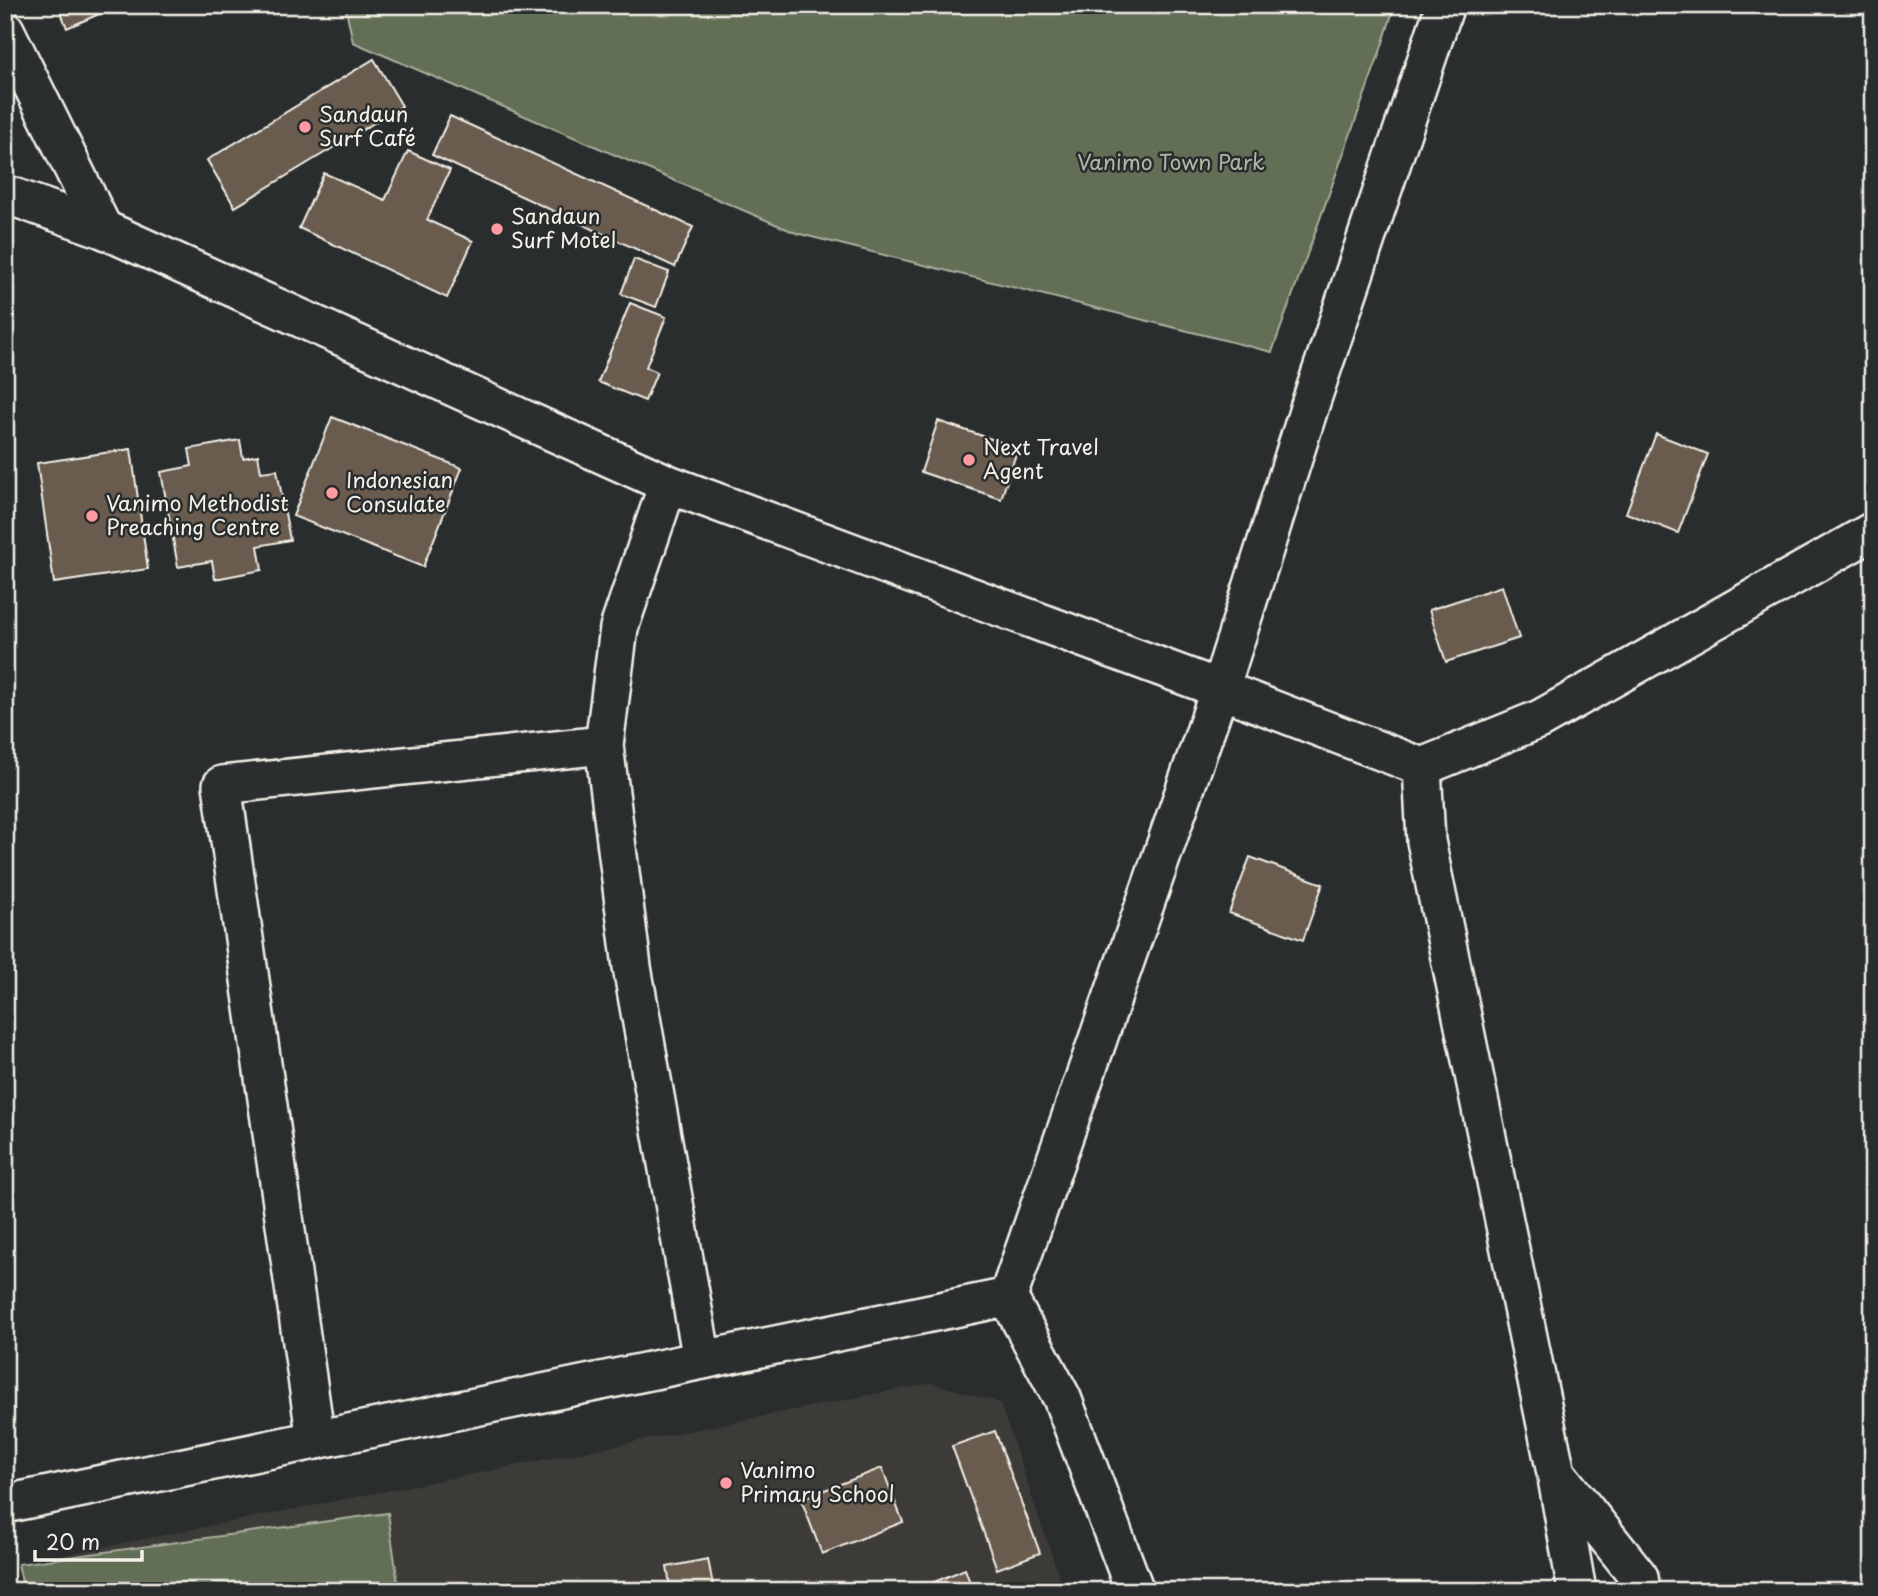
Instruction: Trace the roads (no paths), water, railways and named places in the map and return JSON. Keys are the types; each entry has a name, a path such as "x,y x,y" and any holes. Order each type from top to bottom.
{"street":[{"path":"1135,1591 1062,1398 1008,1297 1220,689 1311,402 1445,5"},
{"path":"5,30 103,229"},
{"path":"5,194 103,229 668,484 1422,767 1540,719 1873,531"},
{"path":"668,484 619,628 604,744 632,967 702,1360"},
{"path":"316,1440 222,785 604,744"},
{"path":"1422,767 1426,841 1556,1473 1577,1591"},
{"path":"5,1504 1008,1297"},
{"path":"1556,1473 1639,1577 1642,1591"}],"place":[{"name":"Sandaun Surf Café","path":"305,127"},
{"name":"Sandaun Surf Motel","path":"497,229"},
{"name":"Next Travel Agent","path":"969,460"},
{"name":"Indonesian Consulate","path":"332,493"},
{"name":"Vanimo Methodist Preaching Centre","path":"92,516"},
{"name":"Vanimo Primary School","path":"726,1483"}],"park label":[{"name":"Vanimo Town Park","path":"1171,163"}]}
